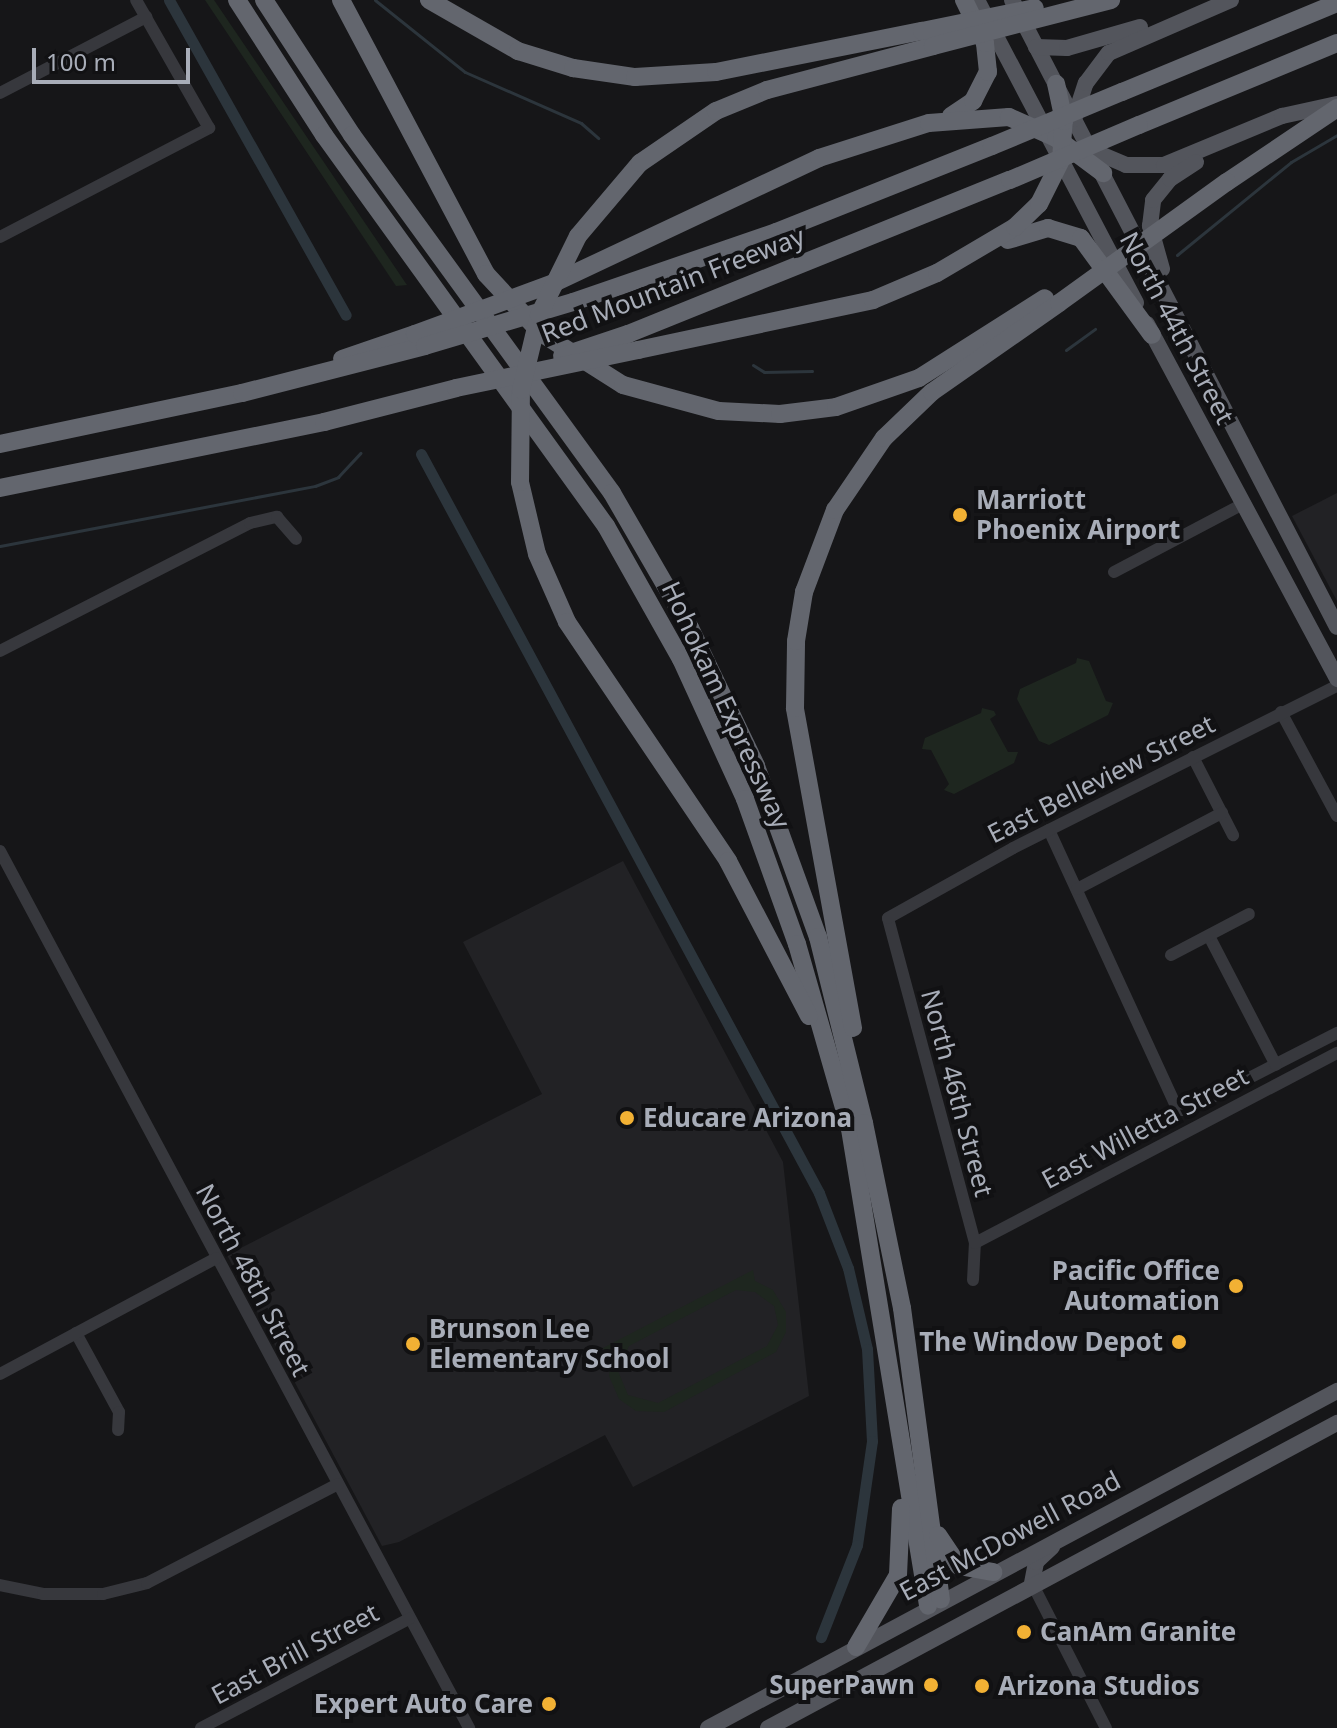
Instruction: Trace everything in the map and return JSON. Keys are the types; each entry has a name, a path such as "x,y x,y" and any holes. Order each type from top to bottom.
{"highway":[{"name":"Hohokam Expressway","path":"237,0 339,156 564,462 675,647 745,799 786,909 841,1091 863,1205 899,1433 934,1603"},
{"name":"Hohokam Expressway","path":"264,0 352,135 598,472 708,663 769,799 818,937 896,1271 932,1517 934,1603"},
{"path":"341,0 486,274 541,333 623,385 719,411 780,414 836,407 919,378 1056,297 1337,106"},
{"path":"429,0 518,51 573,68 635,77 716,72 928,39 1111,0"},
{"path":"0,444 279,384 420,340 558,281 819,158 964,109 986,79 985,43 964,0"},
{"path":"863,1205 818,1040 781,955 714,841 567,622 537,554 519,464 521,390 539,315 578,236 640,163 716,111 767,90 928,39 1077,0"},
{"name":"Red Mountain Freeway","path":"420,340 573,302 800,223 1337,3"},
{"name":"Red Mountain Freeway","path":"633,342 1337,43"},
{"path":"954,263 1032,212 1063,143 1056,84"},
{"path":"929,123 999,115 1063,143 1103,173"},
{"path":"0,488 324,422 633,342 850,307 1035,229 1070,232 1097,254 1152,335"},
{"path":"896,1271 888,1197 797,725 798,623 827,527 884,438 932,392 1056,297"},
{"path":"856,1647 888,1598 900,1563 899,1433"},
{"path":"932,1517 940,1544 954,1562 993,1572"}],"main road":[{"path":"977,0 1030,102 1063,143 1090,150 1118,163 1154,166 1248,130 1337,106"},
{"name":"North 44th Street","path":"1012,0 1337,627"},
{"path":"1036,47 1067,48 1225,3"},
{"name":"North 44th Street","path":"1225,3 1109,53 1086,83 1063,143 1076,190 1337,679"},
{"path":"1175,312 1151,233 1153,200 1176,174 1248,130"},
{"path":"1255,469 1245,503 1265,512 1318,591"},
{"name":"East McDowell Road","path":"708,1728 934,1603 1337,1391"},
{"name":"East McDowell Road","path":"768,1728 944,1630 1337,1423"},
{"path":"1184,1471 1213,1488"},
{"path":"1090,1520 1107,1544"},
{"path":"1032,1583 1039,1558 1072,1530"},
{"name":"Hohokam Expressway","path":"934,1603 944,1630"}],"street":[{"path":"0,237 209,128 136,0"},
{"path":"0,93 146,17"},
{"path":"1114,572 1245,503"},
{"path":"0,651 250,523 277,517 296,539"},
{"name":"East Belleview Street","path":"888,918 1049,830 1337,686"},
{"path":"1281,712 1337,816"},
{"path":"1193,757 1233,835"},
{"path":"1077,889 1222,813"},
{"path":"1049,830 1178,1110 1187,1110 1337,1033"},
{"name":"North 48th Street","path":"0,851 469,1728"},
{"path":"1171,955 1249,914"},
{"name":"North 46th Street","path":"888,918 975,1243 973,1280"},
{"path":"1209,936 1276,1065"},
{"name":"East Willetta Street","path":"975,1243 1337,1053"},
{"path":"0,1374 216,1258"},
{"path":"76,1333 119,1412 118,1430"},
{"path":"0,1585 43,1594 103,1594 147,1583 338,1484"},
{"path":"1032,1583 1106,1728"},
{"name":"East Brill Street","path":"201,1728 409,1619"}],"shaded area":[{"path":"205,0 214,0 407,285 396,286"},
{"path":"1337,493 1337,601 1292,516"},
{"path":"1077,658 1089,661 1106,701 1113,703 1108,715 1049,745 1039,741 1017,699 1020,689 1076,663"},
{"path":"982,708 994,711 996,715 990,719 1008,752 1018,752 1014,763 954,794 944,790 949,784 931,750 922,749 925,738 981,713"},
{"path":"623,861 783,1162 809,1396 633,1487 605,1435 399,1542 382,1546 227,1255 542,1094 463,942"},
{"path":"753,1270 755,1281 773,1290 786,1312 786,1332 776,1352 664,1412 636,1411 619,1399 609,1376 611,1357 603,1348","holes":["736,1290 755,1292 774,1306 778,1325 767,1346 658,1403 628,1395 618,1371 629,1346"]}],"waterway":[{"path":"169,0 346,315"},
{"path":"375,0 465,72 581,123 598,138"},
{"path":"1177,255 1291,162 1337,135"},
{"path":"1066,350 1095,329"},
{"path":"753,365 764,372 812,371"},
{"path":"0,546 315,486 338,477 360,453"},
{"path":"421,454 819,1193 848,1268 867,1349 872,1441 857,1545 821,1637"}],"place":[{"name":"Marriott Phoenix Airport","path":"960,515"},
{"name":"Educare Arizona","path":"627,1118"},
{"name":"Pacific Office Automation","path":"1236,1286"},
{"name":"The Window Depot","path":"1179,1342"},
{"name":"Brunson Lee Elementary School","path":"413,1344"},
{"name":"CanAm Granite","path":"1024,1632"},
{"name":"SuperPawn","path":"931,1685"},
{"name":"Arizona Studios","path":"982,1686"},
{"name":"Expert Auto Care","path":"549,1704"}]}
